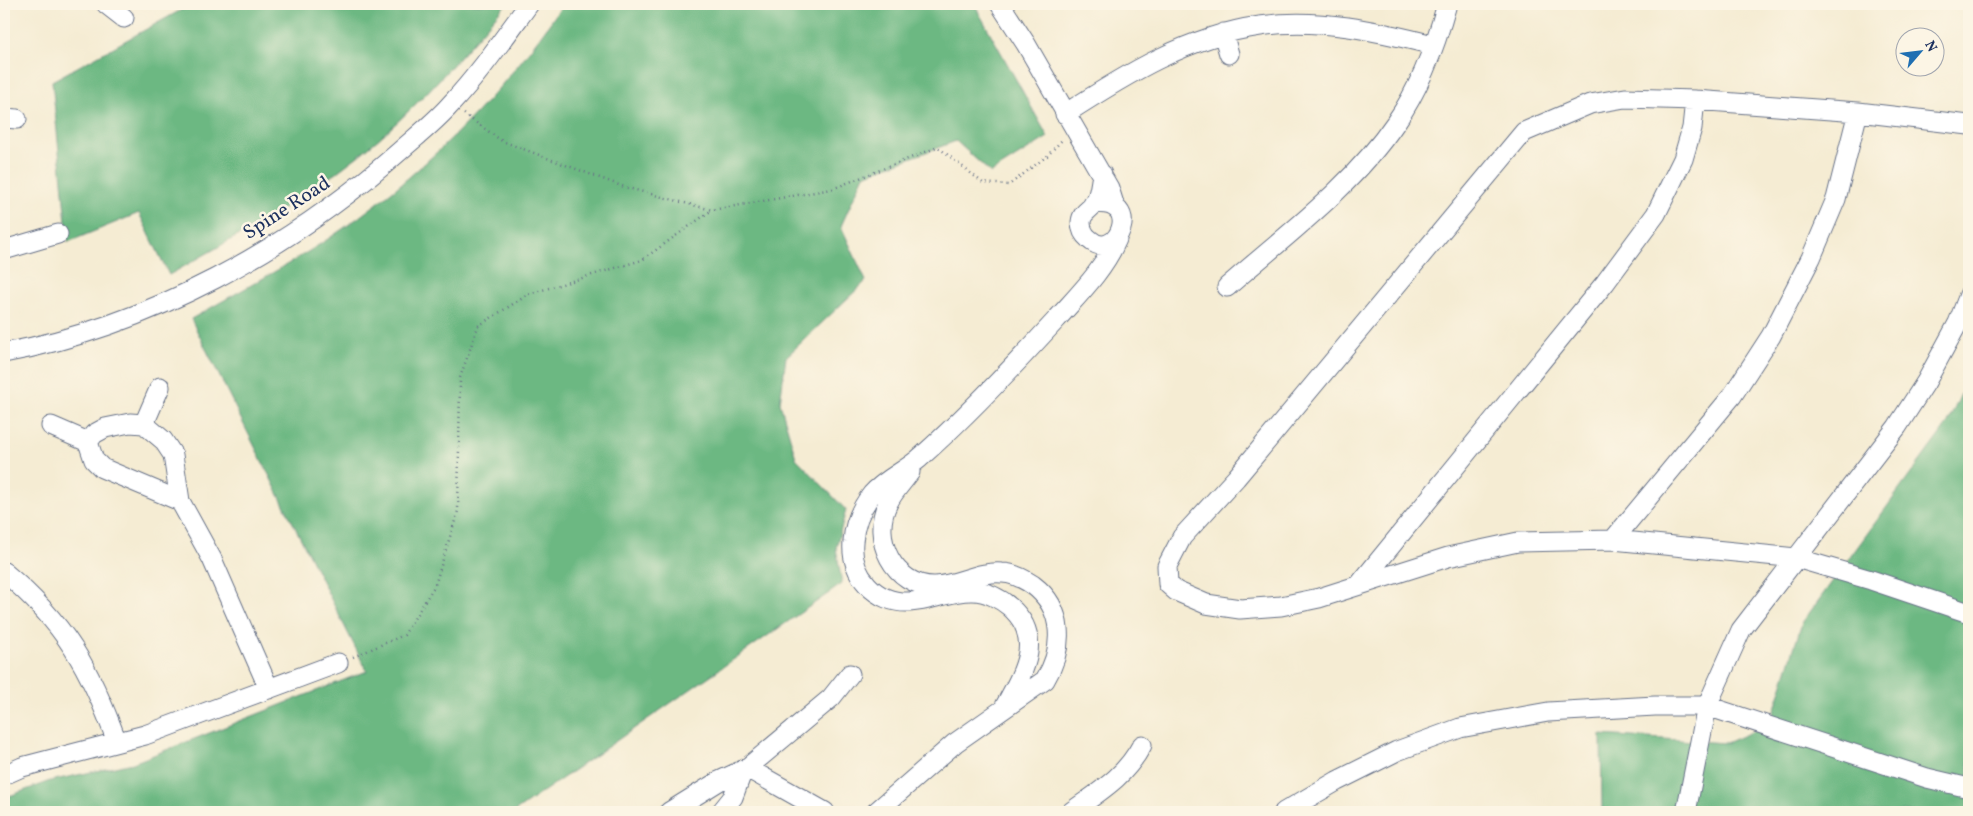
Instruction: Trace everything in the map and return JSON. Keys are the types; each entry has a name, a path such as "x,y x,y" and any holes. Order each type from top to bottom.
{"street":[{"path":"106,4 124,18"},
{"name":"Spine Road","path":"4,353 38,347 128,318 206,283 288,236 368,180 450,105 529,4"},
{"path":"1000,4 1026,44 1069,121 1110,188 1115,207 1123,223 1122,232 1111,253 1096,274 971,411 921,457 874,492 863,506 855,523 852,559 869,588 898,602 910,602 974,590 1004,602 1016,612 1025,627 1030,643 1029,652 1028,660 1005,706"},
{"path":"1228,287 1314,210 1373,153 1397,122 1417,87 1447,4"},
{"path":"1069,121 1111,83 1147,64 1222,33 1261,25 1300,23 1392,34 1433,45"},
{"path":"1222,33 1229,54"},
{"path":"1966,607 1796,558 1613,540 1518,542 1448,557 1319,598 1281,606 1240,609 1206,604 1176,591 1168,584 1166,578 1167,566 1182,537 1236,478 1524,132 1590,104 1625,98 1695,100 1858,112 1969,125"},
{"path":"1359,585 1605,283 1656,214 1683,159 1692,128 1695,100"},
{"path":"1613,540 1732,396 1771,336 1811,258 1836,199 1858,112"},
{"path":"1102,174 1100,190 1093,204 1084,212 1081,223 1084,234 1092,242 1105,244 1117,239"},
{"path":"1093,204 1104,203 1115,207"},
{"path":"4,250 58,234"},
{"path":"1092,242 1096,274"},
{"path":"1686,812 1707,706 1741,630 1897,427 1926,382 1949,340 1969,295"},
{"path":"144,424 160,387"},
{"path":"88,442 94,434 104,428 130,423 144,424 163,440 173,455 180,502 212,558 269,689"},
{"path":"51,426 88,442 94,460 102,468 180,502"},
{"path":"876,812 955,743 1005,706 1034,690 1052,668 1058,651 1059,632 1056,616 1039,590 1024,579 1004,572 984,573 934,586 916,582 893,566 885,551 882,537 887,504 921,457"},
{"path":"4,572 30,593 60,627 88,670 102,700 117,742"},
{"path":"4,775 22,767 145,735 338,663"},
{"path":"669,812 719,781 745,769 831,698 850,674"},
{"path":"1284,812 1337,781 1397,751 1460,728 1548,712 1707,706 1928,778 1969,788"},
{"path":"1071,812 1118,778 1132,763 1142,744"},
{"path":"721,812 733,797 745,769"},
{"path":"745,769 825,812"}],"path":[{"path":"450,105 502,141 624,186 712,210 832,189 938,147 983,183 1009,185 1047,156 1069,121"},
{"path":"338,663 404,635 435,584 458,511 460,378 478,326 529,294 642,260 712,210"}],"green space":[{"path":"192,4 506,4 417,103 358,156 290,204 169,275 139,213 68,242 52,81"},
{"path":"563,4 974,4 1048,137 991,173 956,141 864,175 841,226 866,281 786,357 780,403 796,458 846,510 836,548 842,584 514,812 4,812 4,798 50,781 133,763 367,671 191,319 325,241 393,191 456,134 485,103 539,38"},
{"path":"1969,376 1969,812 1602,812 1601,735 1726,743 1770,724 1802,623 1948,423"}]}
